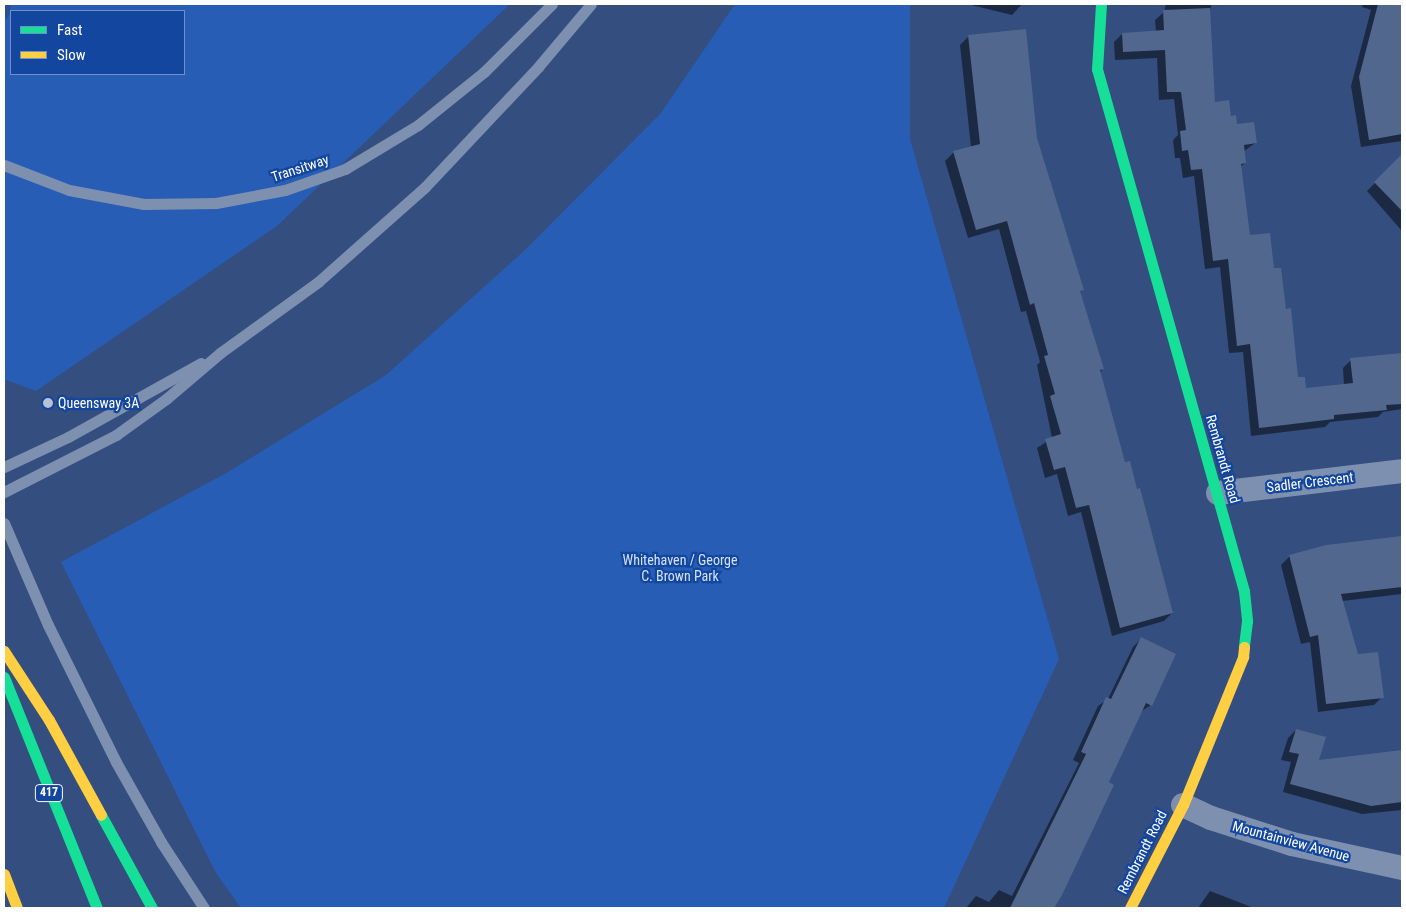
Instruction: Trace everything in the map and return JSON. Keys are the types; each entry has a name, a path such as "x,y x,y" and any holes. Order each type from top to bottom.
{"main road":[{"name":"Rembrandt Road","path":"1101,4 1096,69 1218,493 1244,591 1247,621 1243,657 1183,805 1130,908"},
{"path":"4,651 49,720 152,908"},
{"name":"417","path":"4,677 97,908"},
{"path":"4,874 17,908"}],"street":[{"name":"Sadler Crescent","path":"1218,493 1402,471"},
{"name":"Mountainview Avenue","path":"1183,805 1211,818 1292,844 1402,868"}],"lane":[{"name":"Transitway","path":"4,165 69,190 144,204 216,202 285,190 345,169 418,125 484,72 552,4"},
{"path":"4,492 116,435 166,399 220,353 318,282 425,187 538,68 591,4"},
{"path":"4,468 68,437 220,353"},
{"path":"4,523 34,592 116,762 165,849 204,908"}],"green space":[{"path":"4,4 510,4 277,226 36,391 4,379"},
{"name":"Whitehaven / George C. Brown Park","path":"735,4 910,4 910,139 1059,659 944,908 241,908 216,873 61,562 228,472 386,375 525,250 661,113"}],"building":[{"path":"1378,4 1402,4 1402,134 1369,140 1359,77"},
{"path":"1210,8 1215,102 1229,100 1231,116 1236,115 1237,124 1254,122 1257,143 1244,145 1246,163 1241,164 1250,235 1270,233 1274,268 1281,268 1286,309 1291,308 1298,377 1305,377 1306,388 1353,383 1350,358 1402,353 1402,404 1386,405 1387,410 1334,415 1334,419 1259,428 1250,344 1237,346 1228,259 1213,261 1202,169 1191,170 1188,150 1182,151 1180,131 1186,130 1181,92 1167,92 1165,50 1123,52 1122,33 1164,30 1163,10"},
{"path":"1026,29 1037,138 1084,290 1080,291 1104,369 1100,370 1125,462 1130,461 1137,489 1140,488 1173,613 1120,628 1089,505 1076,508 1065,467 1054,470 1045,439 1061,434 1050,396 1055,394 1044,356 1048,355 1034,303 1030,305 1007,221 976,230 953,151 980,144 968,35"},
{"path":"1402,154 1402,211 1374,182"},
{"path":"1402,536 1402,587 1341,594 1358,654 1378,652 1384,698 1326,704 1318,635 1310,637 1289,555 1326,545"},
{"path":"1141,637 1176,654 1152,706 1146,703 1109,782 1114,785 1062,895 1054,908 1010,908 1086,754 1081,752 1106,697 1111,699"},
{"path":"1296,729 1326,737 1319,760 1402,750 1402,802 1371,806 1290,784 1299,754 1289,752"}],"waterway":[{"path":"4,14 6,4"}],"traffic: fast":[{"path":"1101,4 1097,69 1244,591 1247,621 1244,647"},
{"path":"4,677 97,908"},
{"path":"101,815 152,908"}],"traffic: slow":[{"path":"1130,908 1183,805 1243,657 1244,647"},
{"path":"4,651 49,720 101,815"},
{"path":"4,874 17,908"}],"place":[{"name":"Queensway 3A","path":"48,403"}]}
